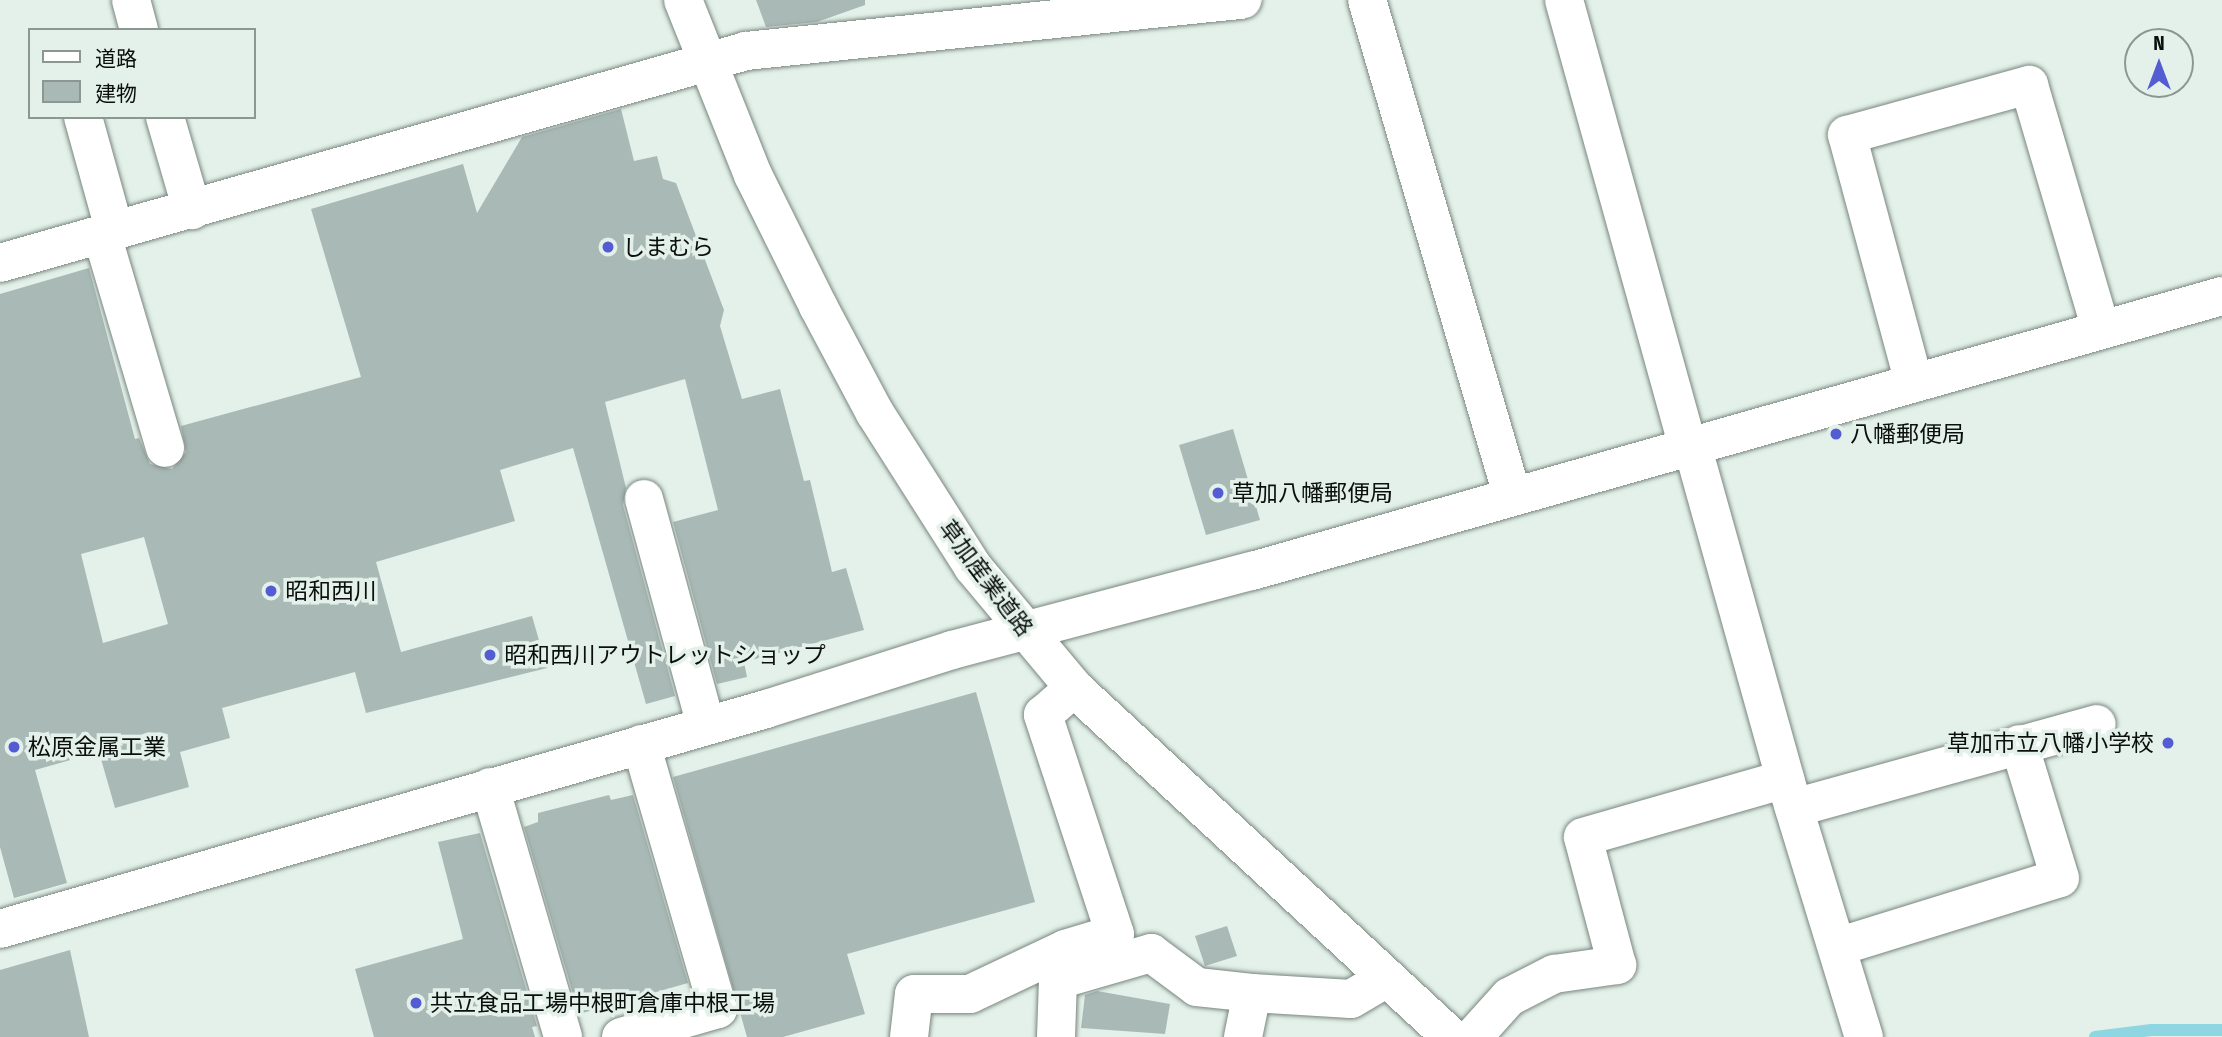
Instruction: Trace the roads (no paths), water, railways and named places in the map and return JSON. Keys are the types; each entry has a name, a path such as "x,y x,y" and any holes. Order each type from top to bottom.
{"street":[{"path":"131,0 138,28"},
{"name":"草加産業道路","path":"683,0 704,61 759,187 875,413 973,567 1074,688 1451,1037"},
{"path":"0,263 704,61 747,51 1242,0"},
{"path":"1367,0 1512,495"},
{"path":"1564,0 1790,794 1864,1037"},
{"path":"1914,383 1847,135 2029,85 2101,330"},
{"path":"83,119 109,233 165,448"},
{"path":"166,119 191,210"},
{"path":"0,929 706,726 1023,630 1252,571 1512,495 2222,296"},
{"path":"644,499 706,726"},
{"path":"909,1037 915,994 970,994 1028,967 1115,934 1043,715 1074,688"},
{"path":"1473,1037 1509,997 1554,974 1616,965 1583,837 2019,744 2098,724"},
{"path":"621,1037 718,1009 641,744"},
{"path":"1837,947 2060,878 2019,744"},
{"path":"491,787 563,1037"},
{"path":"1056,1037 1058,980 1151,953 1197,987 1252,993 1351,999 1387,978"},
{"path":"1028,967 1057,990"},
{"path":"1243,1037 1252,993"}],"waterway":[{"path":"2095,1037 2152,1030 2222,1030"}],"place":[{"name":"しまむら","path":"608,247"},
{"name":"八幡郵便局","path":"1836,434"},
{"name":"草加八幡郵便局","path":"1218,493"},
{"name":"昭和西川","path":"271,591"},
{"name":"昭和西川アウトレットショップ","path":"490,655"},
{"name":"草加市立八幡小学校","path":"2168,743"},
{"name":"松原金属工業","path":"14,747"},
{"name":"共立食品工場中根町倉庫中根工場","path":"416,1003"}]}
